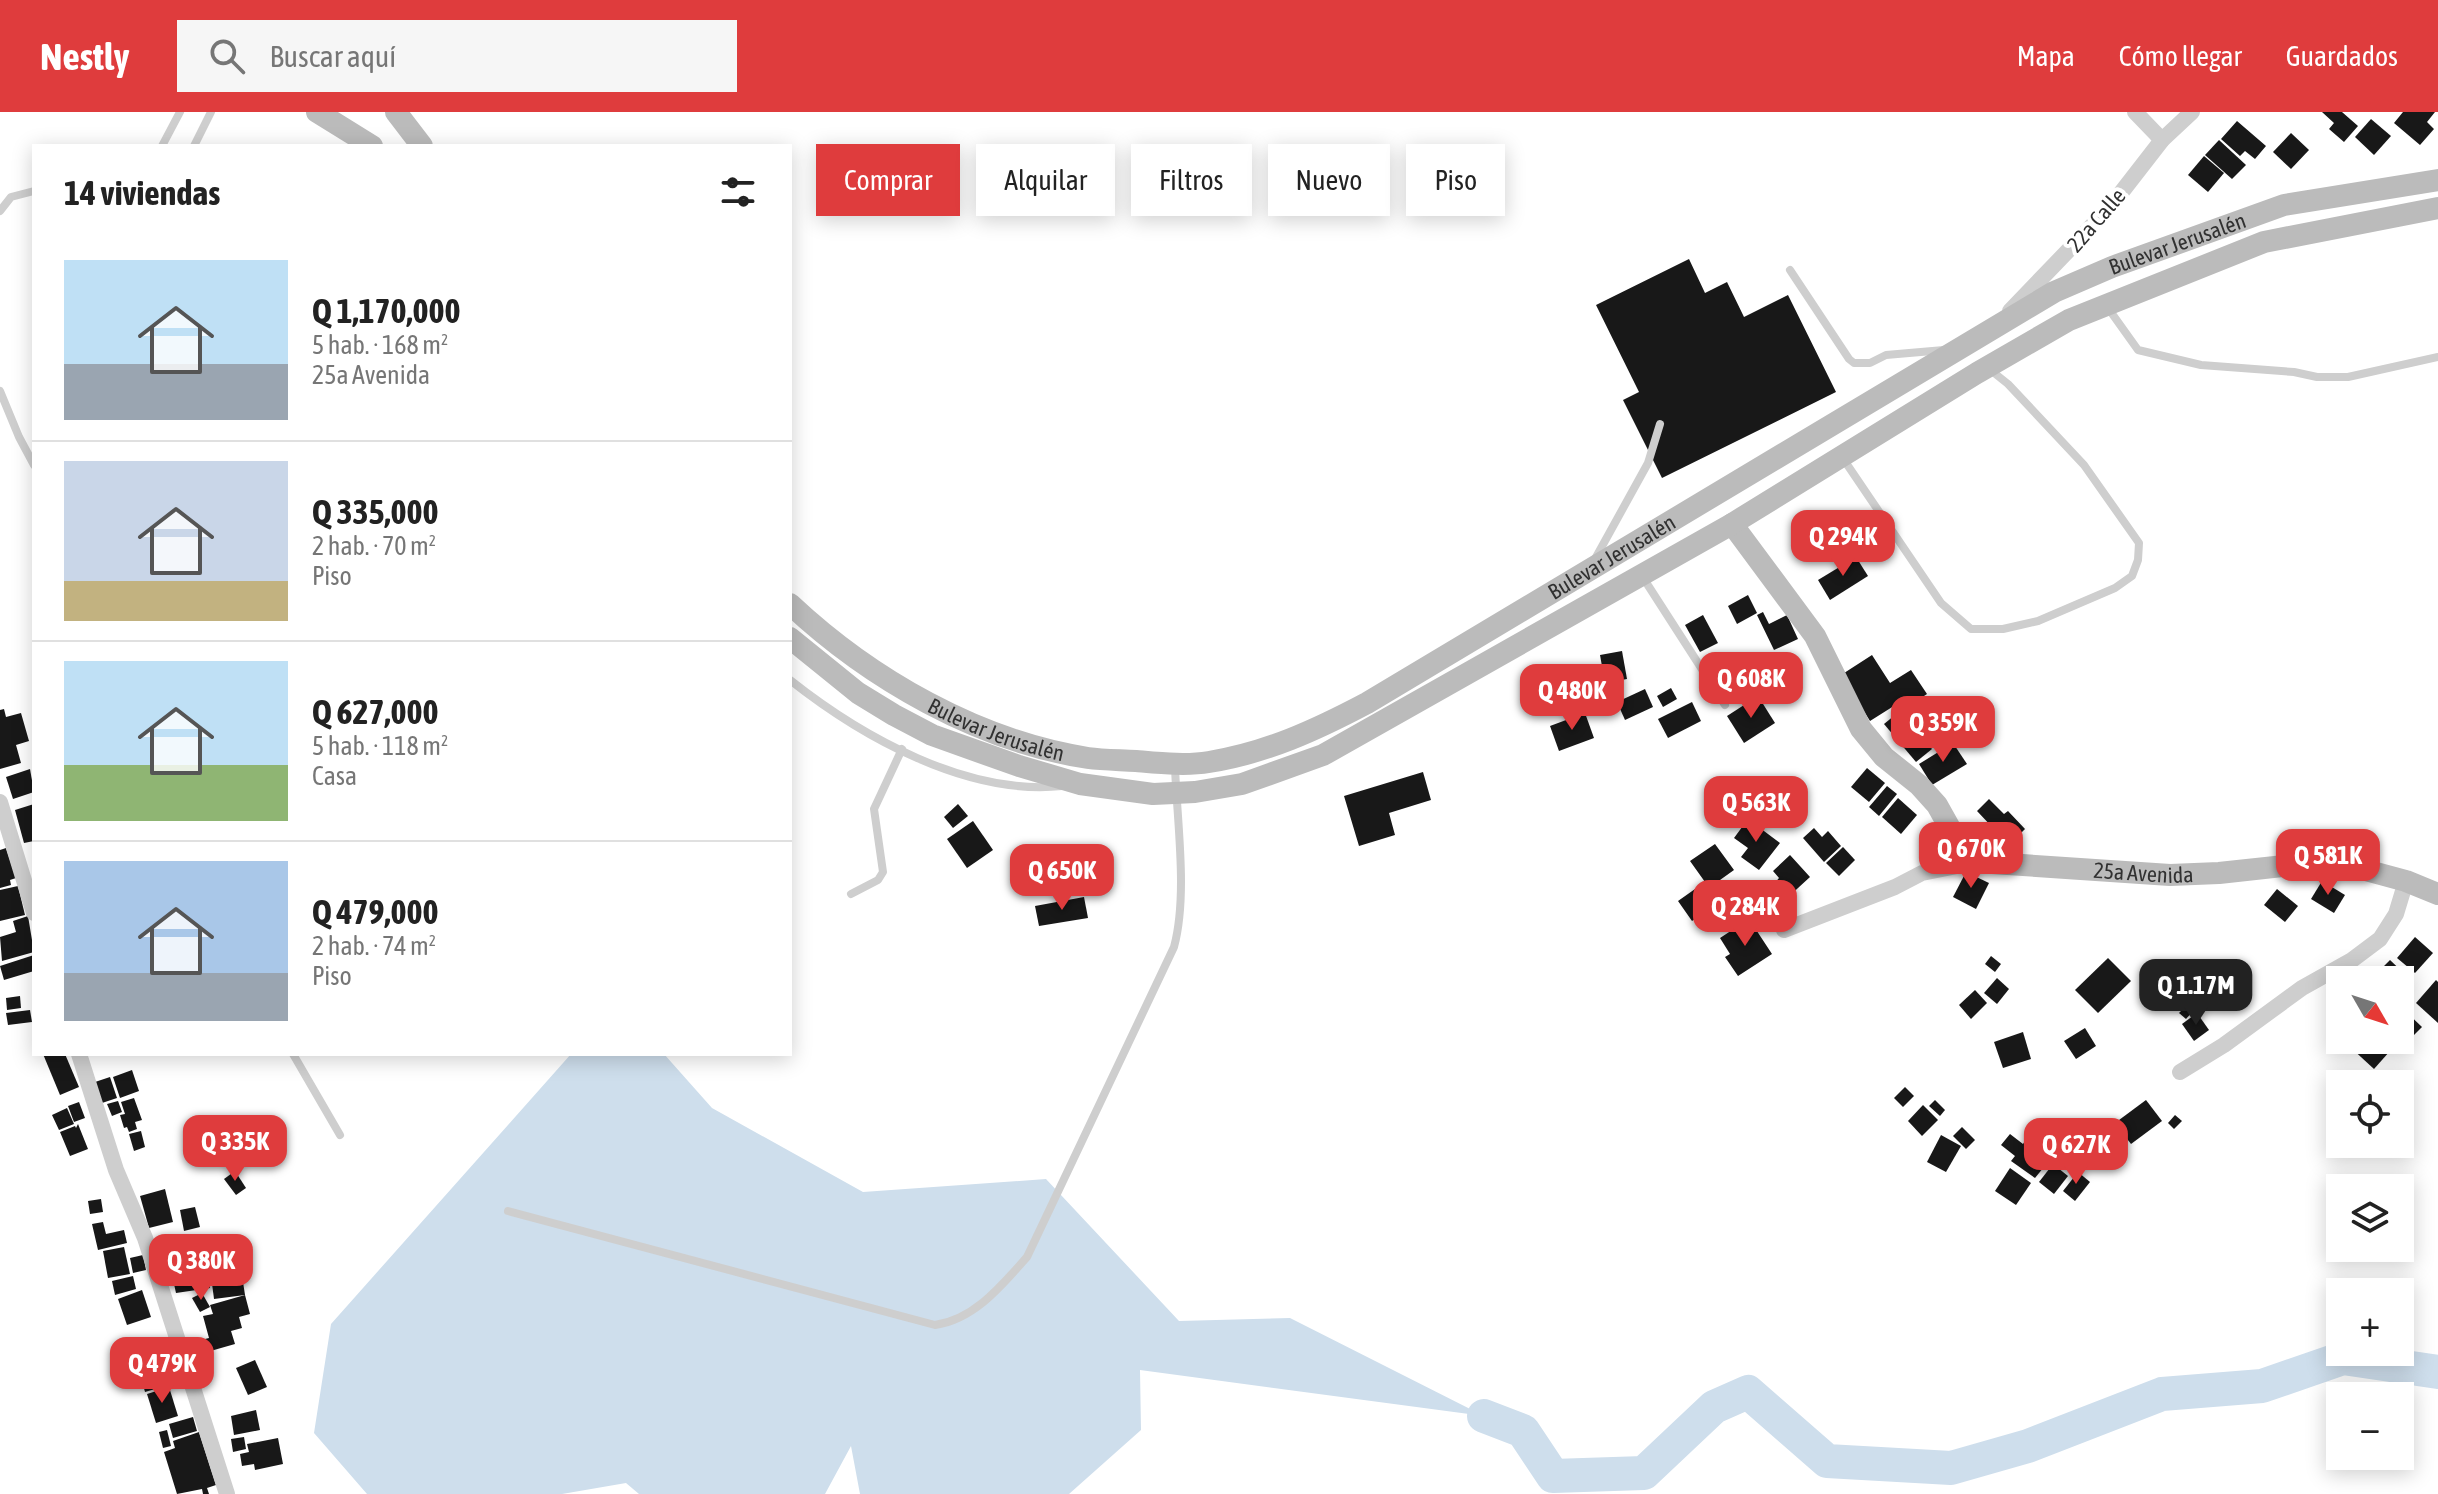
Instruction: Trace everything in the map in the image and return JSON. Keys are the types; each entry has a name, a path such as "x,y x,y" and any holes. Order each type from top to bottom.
{"main road":[{"path":"317,112 369,144"},
{"path":"396,112 420,144"},
{"name":"Bulevar Jerusalén","path":"792,606 843,650 876,673 949,713 1032,744 1087,758 1175,763 1206,763 1256,752 1310,733 1367,703 2054,292 2112,267 2284,205 2438,180"},
{"name":"Bulevar Jerusalén","path":"792,640 858,693 923,730 984,755 1080,784 1153,794 1242,784 1323,755 1732,524 2069,320 2264,242 2438,208"},
{"path":"1732,524 1815,636 1861,729 1884,757 1919,785 1937,805 1956,839 1977,862"},
{"name":"25a Avenida","path":"1977,862 2170,875 2321,862 2406,881 2438,894"}],"street":[{"path":"2135,112 2162,140"},
{"name":"22a Calle","path":"1996,325 2110,207 2162,140 2192,112"},
{"path":"0,802 32,906"},
{"path":"1784,930 1895,887 1922,873 1977,862"},
{"path":"2180,1072 2380,939 2396,914 2406,881"},
{"path":"80,1056 116,1170 145,1238 227,1494"}],"lane":[{"path":"163,144 180,112"},
{"path":"195,144 211,112"},
{"path":"0,211 11,197 32,192"},
{"path":"1790,270 1854,363 1870,363 1886,355 1957,349"},
{"path":"2105,304 2138,350 2201,365 2294,372 2317,377 2348,377 2438,357"},
{"path":"1842,456 1941,603 1971,629 2003,629 2038,621 2115,588 2132,576 2138,560 2139,543 2084,465 2008,384 1987,367"},
{"path":"0,391 32,461"},
{"path":"1589,570 1648,463 1660,424"},
{"path":"1642,575 1725,705"},
{"path":"792,681 837,714 902,749 978,781 1034,789 1080,784"},
{"path":"851,894 878,880 883,872 874,809 902,749"},
{"path":"508,1211 935,1325 960,1319 997,1291 1027,1257 1174,947 1179,928 1175,763"},
{"path":"294,1056 340,1135"}],"water":[{"path":"569,1056 666,1056 712,1108 863,1192 1046,1179 1179,1321 1290,1318 1484,1416 1140,1370 1141,1430 1069,1494 860,1494 851,1446 825,1494 639,1494 626,1483 562,1494 367,1494 314,1433 331,1324"}],"building":[{"path":"2322,112 2342,112 2358,126 2344,142 2329,129 2334,123"},
{"path":"2403,112 2435,112 2427,122 2434,129 2420,145 2394,123"},
{"path":"2371,119 2391,136 2374,155 2355,137"},
{"path":"2237,121 2266,146 2255,159 2245,151 2240,156 2221,139"},
{"path":"2291,133 2309,150 2291,169 2273,152"},
{"path":"2219,140 2246,165 2232,179 2205,155"},
{"path":"2204,156 2224,173 2208,192 2188,175"},
{"path":"1689,259 1705,293 1727,282 1744,317 1788,295 1836,392 1662,478 1623,400 1639,392 1596,305"},
{"path":"1830,513 1839,529 1812,544 1803,528"},
{"path":"1856,557 1868,576 1830,600 1818,580"},
{"path":"1748,595 1757,613 1737,624 1728,606"},
{"path":"1763,612 1769,624 1787,615 1798,639 1774,650 1757,615"},
{"path":"1703,615 1718,643 1700,652 1685,625"},
{"path":"1622,651 1627,679 1605,683 1600,655"},
{"path":"1872,655 1890,683 1911,670 1927,694 1903,710 1897,704 1870,721 1841,675"},
{"path":"1671,688 1677,699 1663,707 1657,696"},
{"path":"1645,689 1653,707 1625,720 1617,702"},
{"path":"1758,696 1775,723 1744,743 1727,716"},
{"path":"1692,702 1701,721 1668,738 1658,719"},
{"path":"4,709 6,717 21,713 29,741 16,745 21,763 0,769 0,710"},
{"path":"1900,711 1932,749 1916,762 1884,724"},
{"path":"1585,713 1594,738 1559,751 1550,726"},
{"path":"1953,743 1967,764 1932,785 1919,764"},
{"path":"1867,768 1885,783 1869,802 1851,787"},
{"path":"30,769 32,793 13,799 6,777"},
{"path":"1423,772 1431,800 1389,813 1395,835 1359,846 1344,796"},
{"path":"1887,786 1897,794 1879,816 1869,807"},
{"path":"1898,798 1917,815 1901,834 1882,817"},
{"path":"1989,799 2004,814 2008,811 2025,829 2009,845 1977,811"},
{"path":"958,804 968,816 953,828 944,817"},
{"path":"32,805 32,841 24,843 15,810"},
{"path":"1748,819 1780,843 1759,870 1741,857 1748,848 1734,838"},
{"path":"973,821 993,850 967,868 947,839"},
{"path":"1814,828 1822,837 1828,831 1841,846 1824,862 1803,838"},
{"path":"1715,844 1734,870 1720,880 1740,910 1708,932 1698,917 1692,921 1678,901 1705,882 1690,861"},
{"path":"1843,847 1855,860 1839,876 1826,863"},
{"path":"6,848 16,878 10,880 11,885 0,888 0,850"},
{"path":"1790,855 1810,877 1786,899 1773,885 1779,878 1773,871"},
{"path":"1966,872 1989,883 1976,909 1953,897"},
{"path":"2322,881 2345,895 2334,913 2311,899"},
{"path":"18,886 25,915 0,921 0,890"},
{"path":"2277,889 2298,906 2285,922 2264,905"},
{"path":"1084,897 1088,918 1039,926 1035,906"},
{"path":"1757,898 1777,915 1763,931 1743,914"},
{"path":"28,916 32,953 2,961 0,937 16,932 13,921"},
{"path":"1749,919 1772,954 1738,976 1725,957 1730,954 1720,938"},
{"path":"2415,937 2433,953 2415,973 2414,966 2407,966 2397,958"},
{"path":"32,956 32,972 4,980 0,966"},
{"path":"1991,956 2001,964 1995,972 1985,964"},
{"path":"2108,958 2131,981 2098,1013 2075,990"},
{"path":"2168,962 2189,980 2165,1007 2145,988"},
{"path":"1997,978 2009,989 1997,1004 1984,993"},
{"path":"2436,980 2438,982 2438,1023 2416,1003"},
{"path":"1975,990 1987,1003 1971,1019 1959,1005"},
{"path":"20,996 21,1008 7,1010 6,998"},
{"path":"2187,1005 2194,1010 2186,1019 2179,1013"},
{"path":"30,1010 32,1022 8,1025 6,1013"},
{"path":"2197,1013 2209,1030 2194,1041 2182,1024"},
{"path":"2414,1019 2422,1027 2414,1035"},
{"path":"2085,1028 2096,1046 2076,1059 2064,1041"},
{"path":"2023,1032 2031,1059 2003,1068 1994,1042"},
{"path":"2358,1054 2387,1054 2374,1069"},
{"path":"44,1056 66,1056 79,1087 60,1095"},
{"path":"132,1070 139,1091 120,1098 113,1077"},
{"path":"110,1077 117,1098 102,1103 95,1082"},
{"path":"1905,1087 1914,1096 1903,1107 1894,1098"},
{"path":"134,1098 142,1120 135,1122 137,1129 129,1132 127,1127 124,1128 120,1115 125,1114 121,1102"},
{"path":"1935,1100 1945,1110 1940,1116 1929,1106"},
{"path":"2146,1100 2162,1121 2131,1144 2115,1123"},
{"path":"118,1101 122,1112 112,1116 107,1104"},
{"path":"79,1102 85,1118 74,1122 68,1106"},
{"path":"1923,1105 1938,1120 1922,1136 1908,1121"},
{"path":"67,1108 74,1124 59,1130 52,1115"},
{"path":"2175,1115 2182,1121 2174,1129 2168,1123"},
{"path":"78,1124 88,1149 70,1156 60,1132 76,1128"},
{"path":"2104,1126 2122,1144 2107,1159 2089,1142"},
{"path":"1962,1127 1975,1140 1966,1149 1953,1136"},
{"path":"141,1131 145,1147 134,1151 129,1134"},
{"path":"2030,1133 2044,1144 2036,1153 2048,1162 2035,1178 2011,1161 2015,1156 2001,1145 2010,1134 2023,1144"},
{"path":"1941,1135 1961,1146 1946,1172 1927,1162"},
{"path":"2053,1164 2068,1176 2054,1194 2039,1182"},
{"path":"2010,1168 2031,1183 2016,1205 1995,1191"},
{"path":"235,1171 246,1188 236,1195 224,1179"},
{"path":"2078,1172 2090,1182 2075,1201 2063,1191"},
{"path":"165,1189 173,1222 149,1228 140,1196"},
{"path":"101,1199 103,1212 90,1214 88,1201"},
{"path":"195,1207 200,1227 184,1231 180,1210"},
{"path":"103,1222 106,1234 124,1230 127,1243 98,1250 92,1224"},
{"path":"124,1247 130,1274 108,1278 103,1251"},
{"path":"203,1252 205,1267 185,1271 207,1268 210,1288 176,1293 168,1257"},
{"path":"143,1255 146,1270 133,1273 130,1258"},
{"path":"240,1263 245,1295 214,1299 210,1268"},
{"path":"133,1276 136,1289 115,1295 112,1281"},
{"path":"142,1290 151,1317 127,1325 118,1299"},
{"path":"202,1293 210,1307 200,1312 192,1298"},
{"path":"245,1295 250,1314 239,1317 242,1328 231,1331 235,1344 200,1354 197,1341 209,1338 203,1316 213,1314 210,1305"},
{"path":"155,1350 165,1386 145,1392 135,1355"},
{"path":"255,1360 267,1387 248,1395 236,1368"},
{"path":"169,1387 178,1416 156,1423 147,1394"},
{"path":"256,1410 260,1430 234,1435 231,1416"},
{"path":"193,1417 197,1431 173,1438 169,1424"},
{"path":"167,1430 171,1446 163,1448 159,1432"},
{"path":"199,1432 216,1485 207,1488 209,1494 203,1494 202,1489 177,1494 164,1452 175,1448 173,1441"},
{"path":"244,1437 246,1449 233,1452 231,1439"},
{"path":"278,1438 283,1464 255,1470 254,1464 242,1466 240,1454 249,1452 247,1444"}],"waterway":[{"path":"1484,1416 1523,1431 1553,1476 1644,1473 1714,1407 1748,1392 1827,1461 1951,1468 2028,1446 2162,1394 2262,1386 2343,1358 2438,1372"}]}
